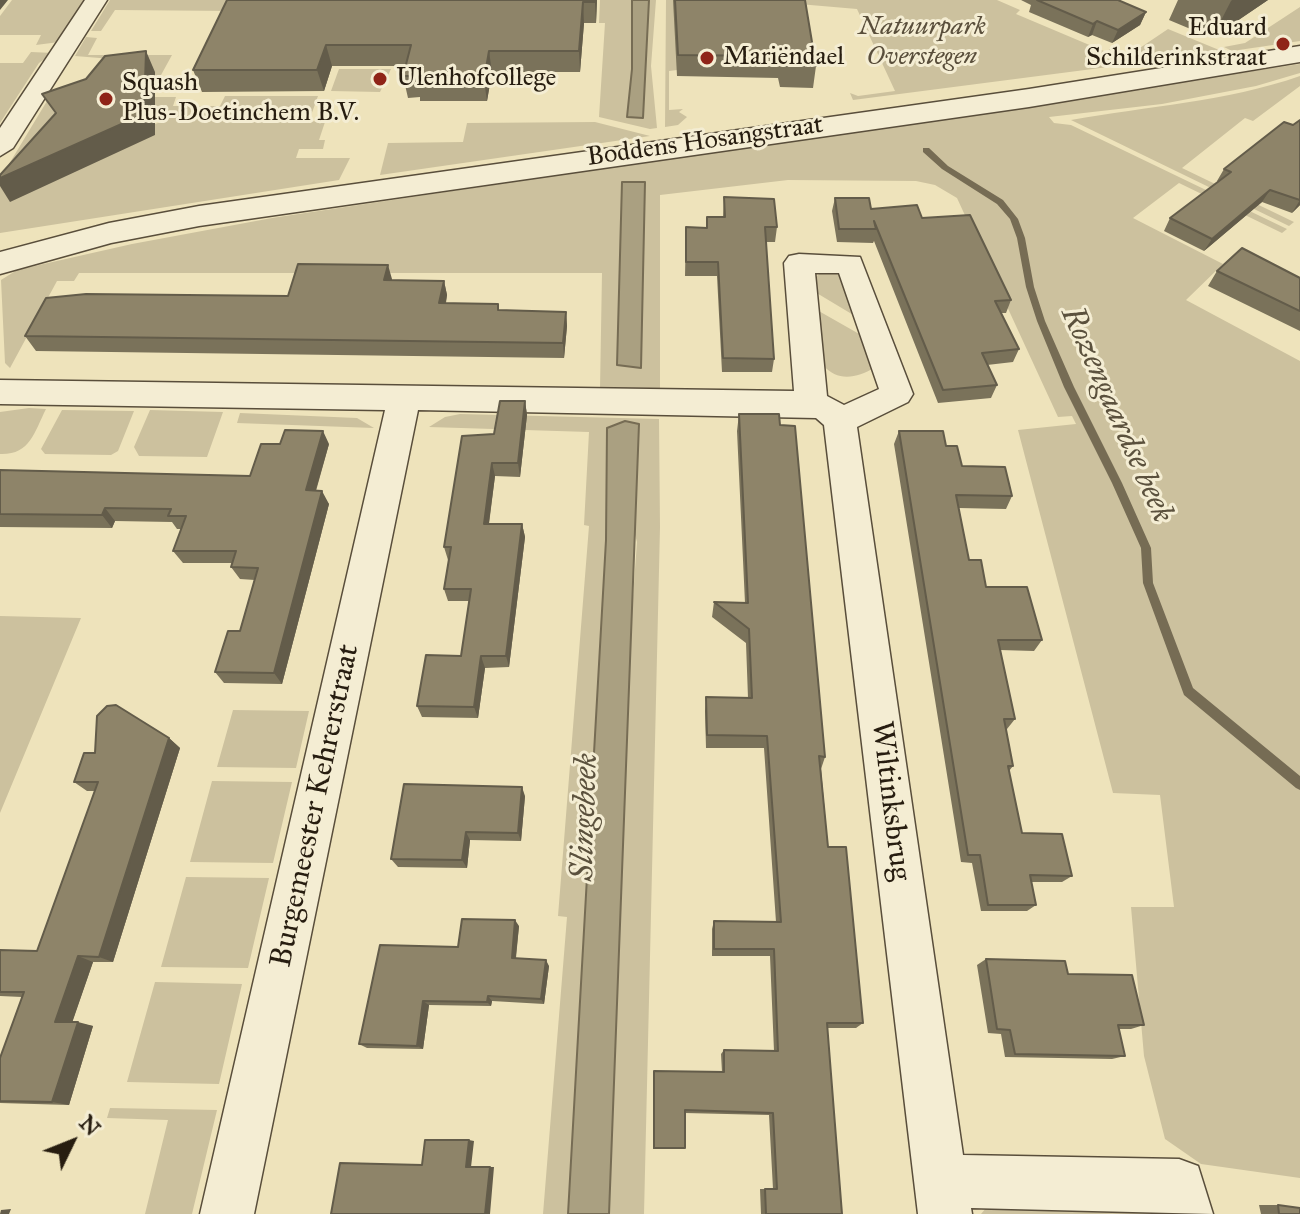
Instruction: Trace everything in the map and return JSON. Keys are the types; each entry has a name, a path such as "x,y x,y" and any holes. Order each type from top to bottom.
{"street":[{"path":"0,148 96,0"},
{"name":"Boddens Hosangstraat","path":"0,263 109,233 199,216 1029,98 1300,54"},
{"name":"Boddens Hosangstraat","path":"0,248 64,233 109,233"},
{"name":"Wiltinksbrug","path":"404,398 635,400 826,412 897,394 850,264 799,263 826,412 942,1198 1179,1185 1186,1214"},
{"path":"0,392 404,398"},
{"name":"Burgemeester Kehrerstraat","path":"227,1214 404,398"}],"green space":[{"path":"12,0 87,0 59,42 36,45 41,35 0,35 0,16"},
{"path":"110,0 238,0 233,11 115,10 101,31 91,31"},
{"path":"600,0 632,0 632,69 627,117 643,118 648,4 649,0 656,0 651,66 657,128 599,117 605,23 599,23"},
{"path":"666,0 678,0 677,70 669,71 669,110 683,109 679,112 687,117 678,125 665,127"},
{"name":"Natuurpark Overstegen","path":"752,0 997,0 1020,10 1016,14 1106,52 1110,49 1128,56 1168,29 1224,52 853,100 850,93 858,96 895,91 857,9"},
{"path":"1300,7 1300,41 1232,51 1224,47 1245,43"},
{"path":"86,37 97,38 88,55 172,55 155,86 120,77 124,60 75,56"},
{"path":"31,52 53,53 39,63 0,123 0,63 23,63"},
{"path":"1300,64 1300,73 1256,86 1162,104 1049,117 1054,123 1071,125 1287,229 1282,233 1179,183 1133,218 1223,264 1186,300 1300,361 1300,1178 1201,1164 1165,1139 1144,1056 1131,907 1174,907 1160,795 1113,793 1018,430 1076,424 1072,416 1058,417 957,198 935,185 916,181 788,180 660,195 660,390 600,389 602,273 79,273 74,281 57,281 10,368 5,363 1,280 17,270 132,244 272,218","holes":["644,182 641,367 617,365 617,361 622,183"]},
{"path":"339,69 391,69 380,92 331,91"},
{"path":"1300,76 1300,86 1253,121 1245,118 1182,168 1294,222 1289,226 1071,120 1215,98"},
{"path":"50,96 96,101 57,156 161,122 167,110 155,110 155,97 176,97 173,106 220,106 225,96 318,96 309,121 325,122 319,140 325,140 323,149 299,149 296,158 350,158 339,180 0,233 0,179"},
{"path":"595,122 650,136 380,175 388,143 463,142 467,123"},
{"path":"824,270 842,275 860,319 815,292 812,280"},
{"path":"817,310 868,339 874,368 847,377 834,374 823,365"},
{"path":"46,409 30,441 18,451 0,454 0,412"},
{"path":"62,410 134,411 118,451 111,455 45,454 41,449"},
{"path":"150,410 223,412 207,457 139,456 134,447"},
{"path":"240,413 357,418 374,428 237,423"},
{"path":"460,414 659,419 660,527 644,1214 609,1214 628,666 637,542 607,428 606,540 568,1214 543,1214 567,917 558,916 589,526 584,525 589,432 429,427 445,417"},
{"path":"0,616 81,618 0,813"},
{"path":"233,710 309,711 296,768 217,767"},
{"path":"212,781 292,782 273,863 190,862"},
{"path":"186,877 269,878 248,968 161,967"},
{"path":"155,982 242,984 219,1084 127,1082"},
{"path":"110,1108 217,1110 192,1214 145,1214 168,1120 107,1118"},
{"path":"986,1208 1164,1212 1165,1214 981,1214"}],"shaded area":[{"path":"632,0 649,0 643,118 627,117 632,69"},
{"path":"622,182 645,182 641,368 617,365"},
{"path":"625,421 639,424 609,1214 568,1214 606,540 607,428"}],"building":[{"path":"227,0 595,2 583,2 579,51 489,51 484,80 416,80 417,76 403,76 411,45 326,45 317,70 193,70"},
{"path":"675,0 805,0 816,66 782,66 781,56 678,55"},
{"path":"1037,0 1118,0 1146,12 1118,30 1097,21 1093,24"},
{"path":"146,51 144,114 0,178 56,113 42,94 86,79 105,56"},
{"path":"1300,120 1300,200 1270,190 1212,239 1170,218 1231,172 1224,169 1284,122 1293,125"},
{"path":"724,197 774,199 777,227 765,227 774,359 723,358 718,262 686,262 686,227 707,228 707,217 725,217"},
{"path":"835,198 869,198 871,209 917,205 922,218 970,215 1011,300 995,301 1019,349 982,353 997,385 943,390 874,221 876,229 839,229"},
{"path":"1242,248 1300,278 1300,311 1217,271"},
{"path":"298,264 388,265 384,280 444,281 439,303 498,304 498,310 566,312 563,343 25,336 46,298 86,294 288,296"},
{"path":"500,401 525,401 518,463 492,463 484,524 522,524 506,656 481,656 474,707 417,706 426,655 461,656 471,589 444,589 451,547 444,547 462,436 494,434"},
{"path":"739,414 779,414 780,425 795,426 825,757 819,756 828,847 846,847 863,1023 827,1023 842,1214 766,1214 765,1189 777,1189 773,1113 685,1110 685,1148 654,1148 654,1071 724,1072 724,1050 778,1051 774,949 714,949 714,921 781,922 767,736 707,735 706,697 752,698 749,629 714,602 748,603"},
{"path":"285,430 323,431 306,490 322,491 274,673 215,672 228,631 240,631 258,568 231,567 236,551 173,551 186,516 168,516 171,509 105,508 102,515 0,514 0,470 250,476 261,444 280,444"},
{"path":"899,431 943,431 946,446 957,446 962,466 1005,467 1012,496 956,495 969,560 981,560 986,587 1027,587 1042,640 998,640 1015,719 1004,719 1013,766 1008,766 1022,833 1062,834 1072,876 1030,875 1036,905 988,905 980,855 968,855"},
{"path":"116,705 169,738 99,957 78,956 55,1022 78,1022 52,1102 0,1101 0,1058 24,992 0,992 0,950 37,951 98,782 74,782 84,753 95,753 97,716 107,706"},
{"path":"404,784 522,787 518,833 466,832 462,860 391,859"},
{"path":"462,919 515,920 512,958 546,960 541,999 488,996 487,1002 423,1001 417,1046 359,1044 380,945 458,947"},
{"path":"986,959 1065,961 1068,974 1132,975 1144,1025 1118,1025 1125,1056 1015,1054 1010,1030 997,1029"},
{"path":"425,1140 469,1140 466,1167 490,1167 485,1214 331,1214 340,1163 422,1165"},
{"path":"1278,1205 1300,1208 1300,1214 1279,1214"}],"waterway":[{"name":"Rozengaardse beek","path":"926,150 945,168 990,194 1014,219 1021,238 1030,287 1054,354 1146,548 1148,583 1188,691 1300,784"}],"place":[{"name":"Eduard Schilderinkstraat","path":"1283,44"},
{"name":"Mariëndael","path":"707,58"},
{"name":"Ulenhofcollege","path":"380,79"},
{"name":"Squash Plus-Doetinchem B.V.","path":"106,99"}],"water label":[{"name":"Slingebeek","path":"586,817"}]}
